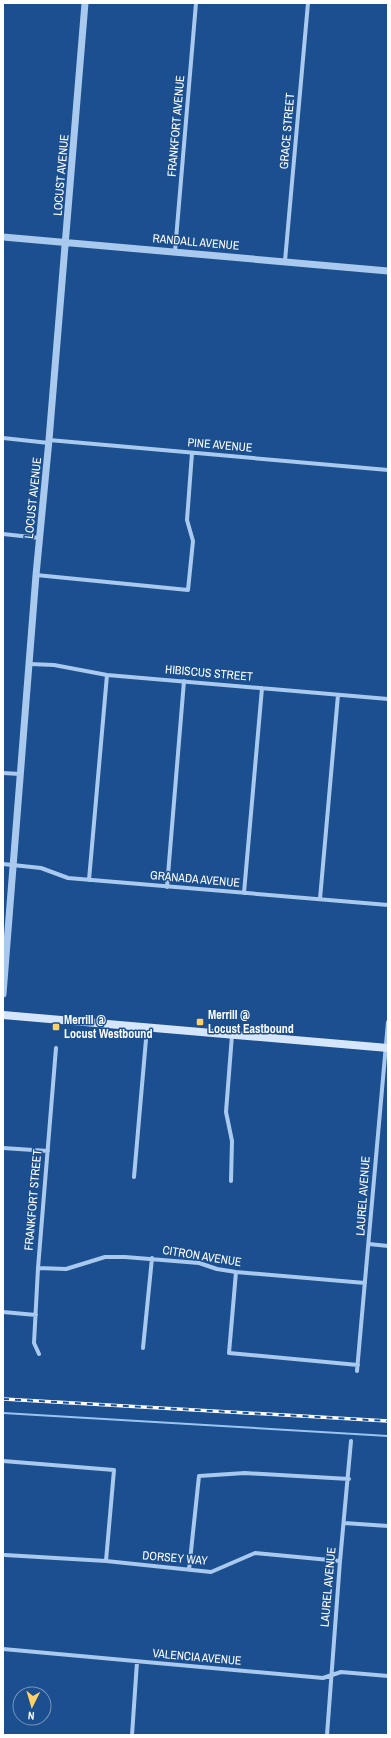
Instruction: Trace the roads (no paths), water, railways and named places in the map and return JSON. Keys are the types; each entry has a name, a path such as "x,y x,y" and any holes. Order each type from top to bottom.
{"main road":[{"path":"3,1015 387,1048"}],"street":[{"name":"LOCUST AVENUE","path":"3,994 36,575 66,243 85,3"},
{"name":"FRANKFORT AVENUE","path":"175,251 196,3"},
{"name":"GRACE STREET","path":"285,261 308,3"},
{"name":"RANDALL AVENUE","path":"3,237 388,271"},
{"name":"PINE AVENUE","path":"3,438 388,470"},
{"path":"36,575 188,590 193,541 187,520 192,453"},
{"path":"3,534 40,538"},
{"name":"HIBISCUS STREET","path":"30,664 54,665 107,675 388,699"},
{"path":"89,880 107,675"},
{"path":"167,887 184,681"},
{"path":"244,893 262,688"},
{"path":"320,899 338,695"},
{"path":"3,773 20,774"},
{"name":"GRANADA AVENUE","path":"3,864 41,868 68,878 388,905"},
{"name":"LAUREL AVENUE","path":"357,1371 387,1048 388,1022"},
{"path":"134,1177 147,1028"},
{"path":"231,1181 232,1141 226,1112 232,1034"},
{"name":"FRANKFORT STREET","path":"39,1354 34,1343 38,1268 56,1048"},
{"path":"3,1148 48,1151"},
{"path":"369,1244 388,1246"},
{"name":"CITRON AVENUE","path":"38,1268 66,1269 105,1257 152,1258 199,1263 217,1269 236,1272 365,1283"},
{"path":"143,1348 152,1258"},
{"path":"236,1272 229,1353 358,1365"},
{"path":"3,1312 36,1315"},
{"name":"LAUREL AVENUE","path":"327,1735 340,1561 349,1479 351,1441"},
{"path":"3,1461 114,1470 106,1561"},
{"path":"189,1570 199,1476 245,1473 349,1479"},
{"path":"344,1523 388,1526"},
{"name":"DORSEY WAY","path":"5,1555 106,1561 211,1572 255,1553 340,1561"},
{"name":"VALENCIA AVENUE","path":"3,1649 323,1678 341,1672 388,1676"},
{"path":"132,1735 137,1662"}],"waterway":[{"path":"3,1413 388,1436"}],"railway":[{"path":"3,1399 388,1421"}],"place":[{"name":"Merrill @ Locust Eastbound","path":"200,1022"},
{"name":"Merrill @ Locust Westbound","path":"56,1027"}]}
